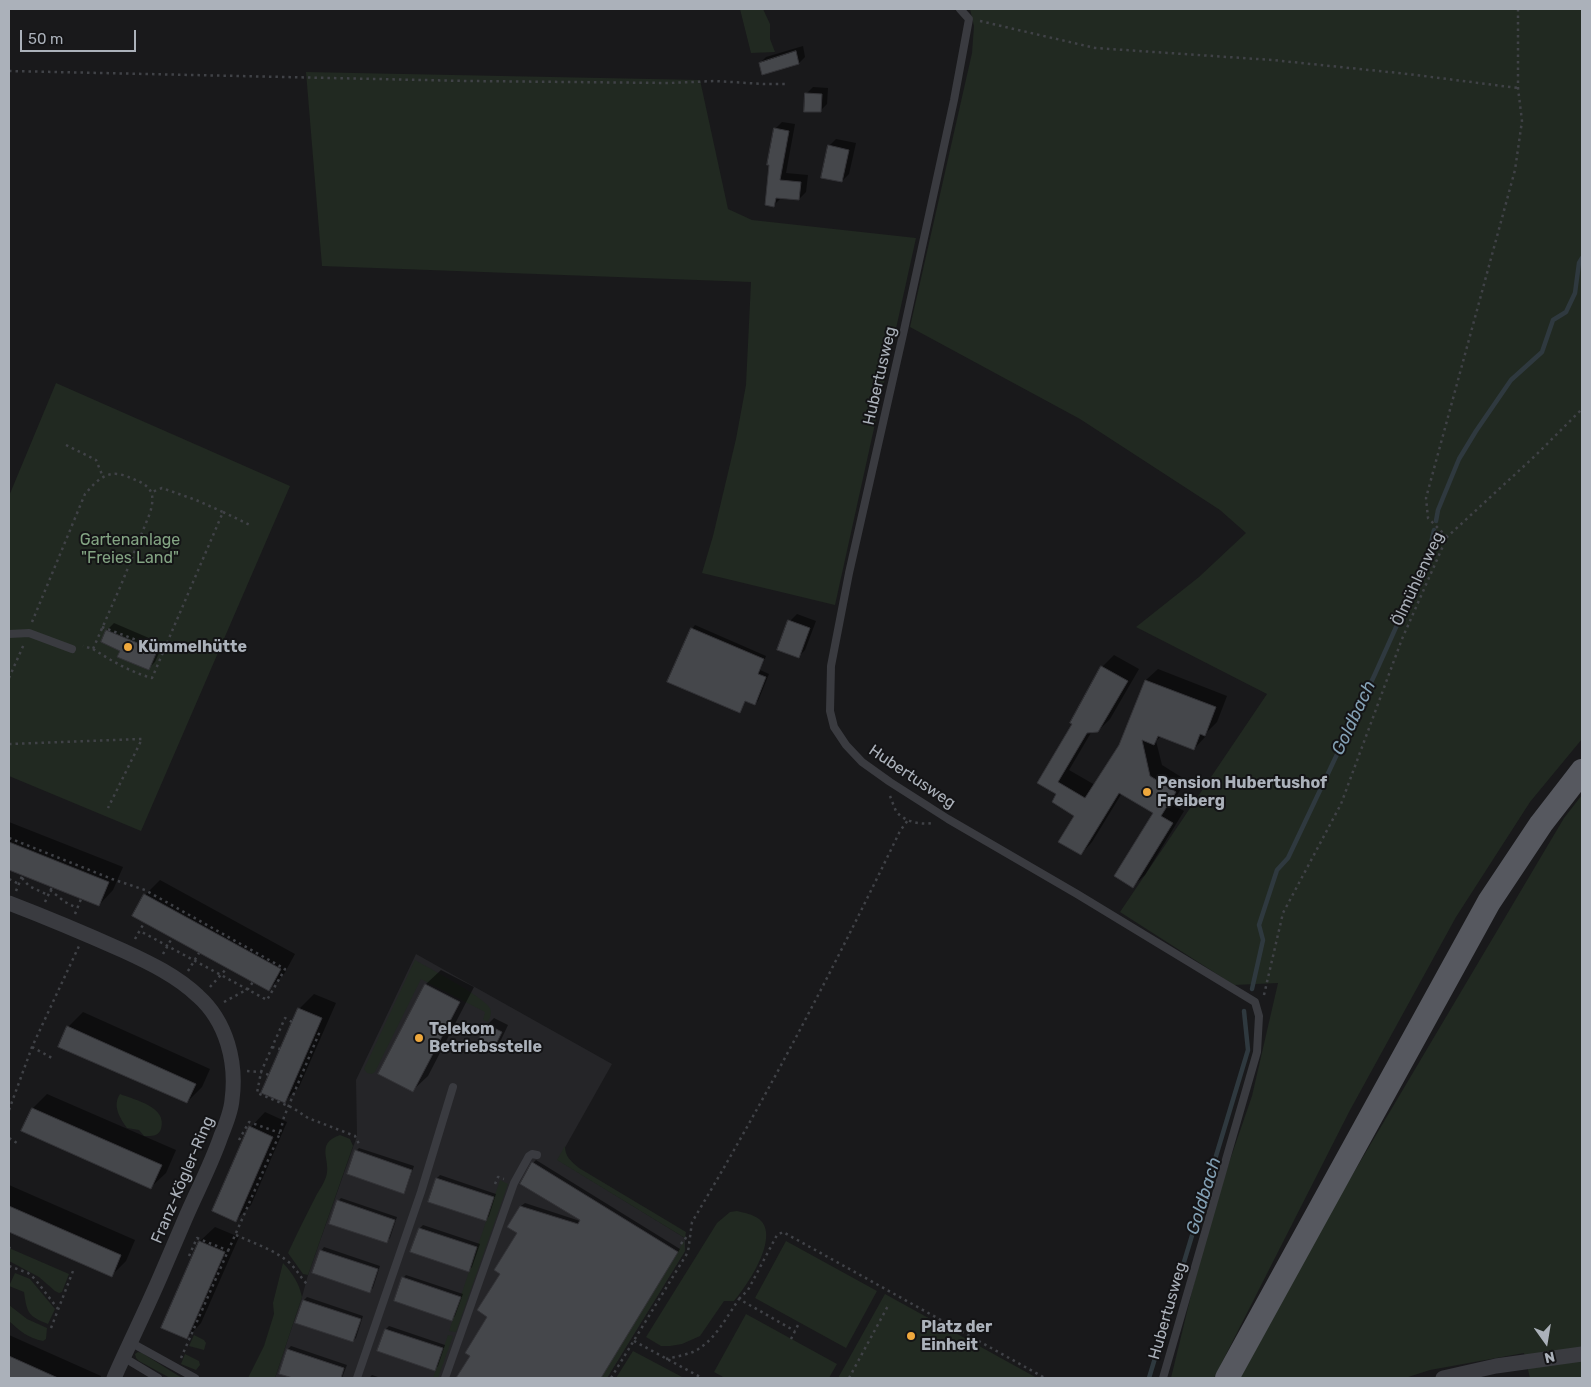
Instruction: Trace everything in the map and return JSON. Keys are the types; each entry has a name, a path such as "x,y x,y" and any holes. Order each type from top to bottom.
{"main road":[{"path":"1227,1378 1490,902 1540,824 1582,771"}],"street":[{"name":"Franz-Kögler-Ring","path":"9,903 85,933 128,953 181,982 200,997 211,1009 228,1045 233,1070 232,1101 229,1117 213,1158 114,1378"},
{"path":"1443,1378 1496,1366 1582,1354"}],"lane":[{"path":"960,9 969,19"},
{"name":"Hubertusweg","path":"969,19 954,100 849,573 831,666 830,711 834,727 846,745 862,762 890,782 948,819 1077,894 1255,1002 1260,1016 1256,1052 1163,1378"},
{"path":"9,634 29,633 72,649"},
{"path":"357,1378 421,1192 453,1087"},
{"path":"445,1378 514,1183 529,1156 532,1154 537,1155"},
{"path":"130,1342 195,1378"},
{"path":"123,1357 158,1378"}],"path":[{"path":"1447,537 1428,518 1426,498 1515,170 1522,120 1518,88 1518,9"},
{"path":"969,19 1095,48 1272,60 1518,88"},
{"path":"9,70 458,80 669,83 715,81 784,84"},
{"name":"Ölmühlenweg","path":"1260,1016 1283,913 1341,804 1402,639 1447,537 1536,455 1582,408"},
{"path":"66,445 96,460 103,477"},
{"path":"9,678 85,494 94,483 103,477 112,474 127,476 147,486 152,492 153,502 121,586 93,649"},
{"path":"152,492 162,488 196,500 250,525"},
{"path":"72,649 86,646 120,667 152,678 223,512"},
{"path":"102,627 163,650"},
{"path":"9,744 142,739 108,808"},
{"path":"890,782 890,797 897,813 918,824 928,824 948,819"},
{"path":"611,1378 688,1252 689,1233 692,1222 788,1052 863,908 900,831 908,820"},
{"path":"9,838 144,890 285,969 267,1000 140,931"},
{"path":"22,878 29,886 48,895"},
{"path":"9,879 19,884"},
{"path":"50,890 65,902 77,908"},
{"path":"128,953 144,923"},
{"path":"9,1110 32,1047 85,933"},
{"path":"181,982 199,953"},
{"path":"200,997 227,968"},
{"path":"211,1009 248,989 253,982"},
{"path":"292,1022 285,1018 261,1072 257,1093 288,1106 308,1118 355,1136 359,1144"},
{"path":"181,1359 280,1133 288,1106 320,1031"},
{"path":"32,1047 52,1058"},
{"path":"272,1047 280,1049"},
{"path":"233,1070 261,1072 269,1075"},
{"path":"239,1140 249,1122 280,1133"},
{"path":"9,1138 17,1144"},
{"path":"666,1359 693,1352 713,1337 738,1299 748,1290 777,1235 783,1232 1046,1378"},
{"path":"681,1244 689,1233"},
{"path":"236,1235 287,1260 309,1286"},
{"path":"189,1256 197,1238 229,1251"},
{"path":"9,1249 11,1243"},
{"path":"9,1266 28,1273 35,1279 58,1309"},
{"path":"51,1328 73,1271"},
{"path":"738,1299 795,1330"},
{"path":"849,1378 889,1304"},
{"path":"791,1339 799,1323"},
{"path":"634,1341 702,1378"}],"shaded area":[{"path":"416,954 612,1064 558,1160 685,1238 685,1251 607,1378 275,1378 308,1275 357,1136 356,1080"}],"green space":[{"path":"740,9 763,9 770,24 770,39 775,52 751,53"},
{"path":"970,9 1582,9 1582,739 1530,802 1456,917 1349,1112 1214,1378 1171,1378 1209,1221 1252,1096 1278,983 1234,985 1120,912 1267,694 1136,627 1199,577 1246,533 1220,510 1080,419 910,327 972,53 974,26"},
{"path":"306,72 700,80 728,209 752,220 916,238 835,605 702,573 713,536 736,439 746,385 751,282 322,266"},
{"name":"Gartenanlage \"Freies Land\"","path":"56,383 290,486 141,831 9,776 9,496"},
{"path":"1582,795 1582,1378 1530,1378 1524,1353 1430,1370 1405,1378 1240,1378 1341,1194 1564,818"},
{"path":"415,960 485,1002 491,1011 491,1015 488,1022 483,1020 485,1012 421,979 375,1072 372,1074 367,1073 364,1069"},
{"path":"120,1094 149,1106 160,1115 162,1121 161,1129 158,1133 154,1136 144,1136 139,1130 127,1128 117,1107"},
{"path":"340,1135 350,1139 353,1146 308,1275 303,1274 288,1253 326,1177 326,1148 328,1143"},
{"path":"565,1146 567,1156 579,1168 686,1232 685,1238 557,1160"},
{"path":"500,1180 508,1184 456,1332 449,1331"},
{"path":"737,1211 759,1219 765,1227 766,1237 760,1261 740,1294 734,1301 724,1301 700,1336 682,1344 670,1346 661,1346 646,1337 717,1223 730,1212"},
{"path":"684,1241 685,1251 607,1378 601,1378"},
{"path":"786,1241 877,1291 846,1348 755,1298"},
{"path":"9,1248 69,1274 62,1292 55,1291 39,1277 9,1261"},
{"path":"283,1263 295,1279 302,1297 275,1378 248,1378 264,1346 274,1314 273,1303"},
{"path":"15,1273 30,1279 55,1309 48,1324 32,1316 26,1305 24,1292 9,1286"},
{"name":"Platz der Einheit","path":"885,1294 1037,1378 838,1378"},
{"path":"9,1305 27,1319 47,1328 46,1339 43,1341 29,1336 9,1321"},
{"path":"746,1314 837,1364 829,1378 725,1378 714,1372"},
{"path":"194,1335 206,1343 204,1350 189,1346"},
{"path":"448,1335 453,1336 438,1378 433,1378"},
{"path":"633,1351 684,1378 616,1378"},
{"path":"138,1352 182,1378 170,1378 139,1361 135,1354"},
{"path":"185,1354 199,1361 200,1365 196,1370 181,1364"}],"building":[{"path":"796,51 799,64 762,75 759,63"},
{"path":"805,93 822,94 821,112 804,112"},
{"path":"774,128 789,131 780,180 801,182 799,200 776,198 774,207 765,205 769,165 767,165"},
{"path":"828,145 849,150 842,182 821,178"},
{"path":"788,620 810,628 799,658 777,650"},
{"path":"691,628 764,659 758,674 766,677 755,705 745,701 740,713 667,682"},
{"name":"Kümmelhütte","path":"106,630 157,651 149,670 117,657 120,651 101,642"},
{"path":"1101,666 1128,681 1098,732 1087,733 1058,782 1085,798 1119,745 1145,680 1216,707 1205,736 1200,734 1194,750 1158,736 1154,745 1142,740 1150,776 1176,792 1161,816 1173,823 1133,888 1114,876 1153,813 1119,793 1081,855 1058,842 1074,816 1052,802 1056,794 1037,783 1072,724 1070,723"},
{"path":"9,842 109,882 99,906 9,870"},
{"path":"144,894 281,969 269,991 132,916"},
{"name":"Telekom Betriebsstelle","path":"425,984 460,1002 413,1092 378,1074"},
{"path":"298,1008 322,1018 285,1103 261,1093"},
{"path":"486,1024 502,1032 494,1048 478,1041"},
{"path":"67,1026 196,1084 187,1103 58,1047"},
{"path":"32,1108 162,1165 151,1189 21,1131"},
{"path":"249,1126 273,1137 236,1222 212,1211"},
{"path":"355,1150 412,1170 404,1194 347,1174"},
{"path":"532,1162 678,1252 601,1378 456,1378 470,1356 465,1353 487,1317 477,1310 500,1274 494,1270 517,1233 507,1227 520,1206 578,1224 580,1220 520,1184"},
{"path":"436,1178 494,1197 486,1221 428,1202"},
{"path":"337,1200 395,1220 387,1243 329,1224"},
{"path":"9,1206 121,1255 112,1277 9,1232"},
{"path":"419,1228 477,1247 469,1272 410,1252"},
{"path":"199,1241 225,1252 187,1339 161,1328"},
{"path":"320,1250 378,1269 370,1293 312,1273"},
{"path":"402,1277 461,1297 452,1321 394,1301"},
{"path":"303,1300 361,1319 353,1342 295,1323"},
{"path":"385,1329 443,1348 435,1371 377,1351"},
{"path":"287,1349 344,1368 341,1378 293,1378 279,1374"},
{"path":"9,1356 58,1378 9,1378"}],"waterway":[{"name":"Goldbach","path":"1436,521 1438,510 1459,459 1476,431 1511,380 1542,352 1553,320 1566,312 1575,293 1579,263 1582,258"},
{"name":"Goldbach","path":"1252,989 1263,940 1259,925 1277,870 1288,858 1375,674 1428,556 1434,530"},
{"name":"Goldbach","path":"1149,1378 1248,1050 1244,1011"}],"place":[{"name":"Kümmelhütte","path":"128,647"},
{"name":"Pension Hubertushof Freiberg","path":"1147,792"},
{"name":"Telekom Betriebsstelle","path":"419,1038"},
{"name":"Platz der Einheit","path":"911,1336"}]}
